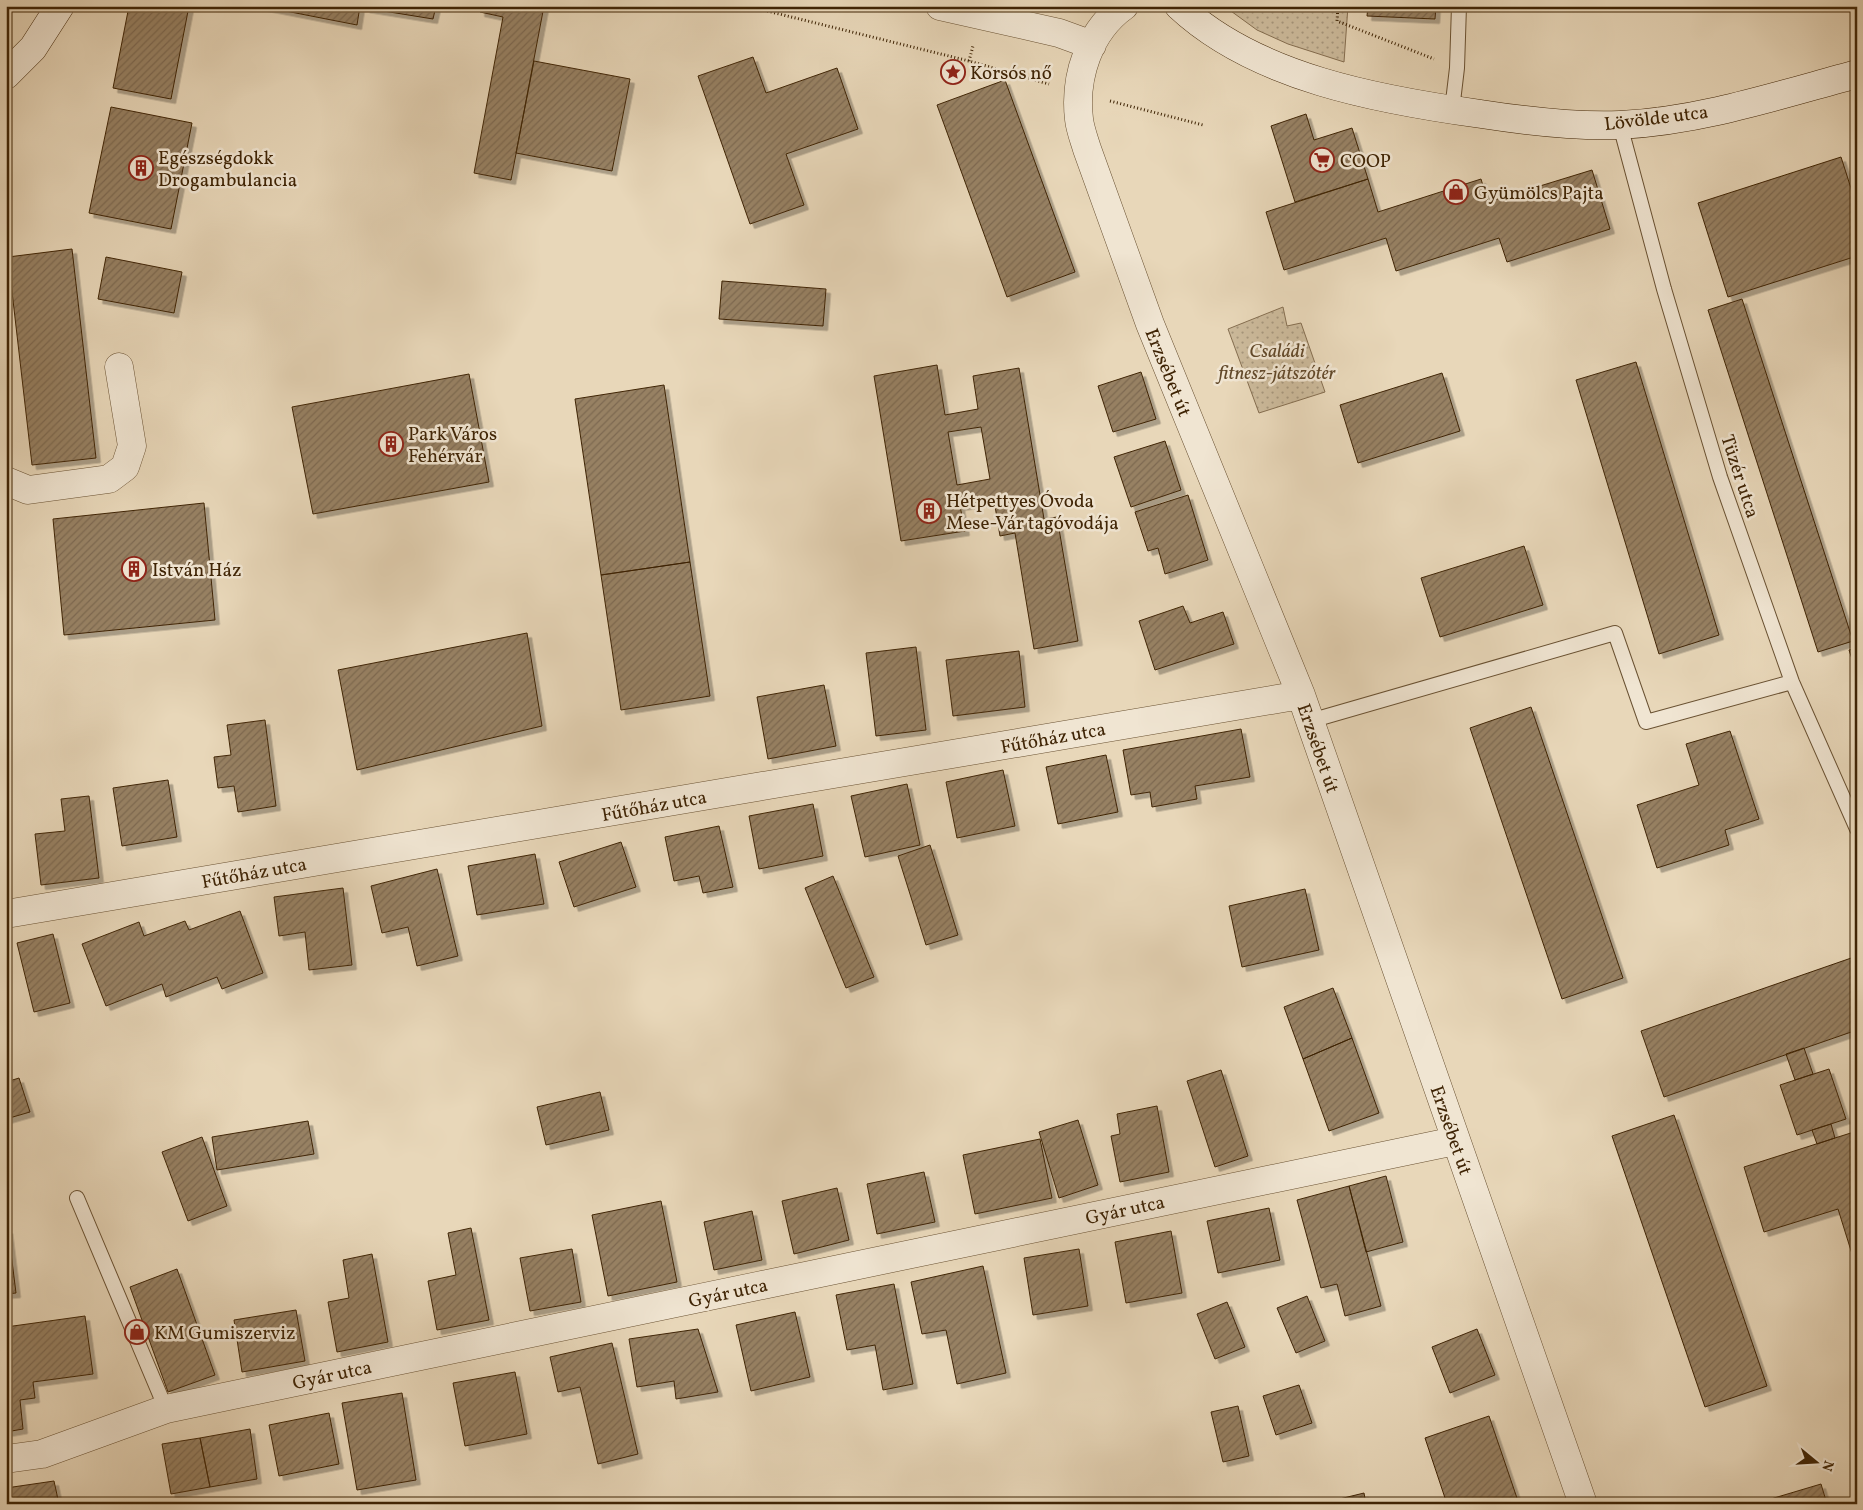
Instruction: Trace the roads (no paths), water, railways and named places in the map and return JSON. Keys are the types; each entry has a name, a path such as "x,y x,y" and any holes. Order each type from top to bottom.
{"street":[{"path":"6,76 33,48 60,6"},
{"path":"940,6 1058,33 1092,45"},
{"name":"Erzsébet út","path":"1124,6 1101,30 1092,45 1080,74 1078,93 1079,122 1086,149 1150,324 1301,696 1583,1504"},
{"name":"Lövölde utca","path":"1179,6 1196,22 1237,48 1334,86 1414,104 1520,120 1620,125 1681,118 1738,106 1857,74"},
{"path":"6,481 28,490 108,479 125,467 132,446 119,367"},
{"name":"Fűtőház utca","path":"6,914 1301,696"},
{"name":"Gyár utca","path":"6,1459 42,1454 166,1409 1455,1141"}],"lane":[{"path":"1452,110 1457,68 1459,6"},
{"name":"Tüzér utca","path":"1620,125 1664,289 1720,477 1792,682 1857,829"},
{"path":"1310,722 1615,633 1646,722 1792,682"},
{"path":"77,1198 166,1409"}],"place":[{"name":"Korsós nő","path":"953,72"},
{"name":"COOP","path":"1322,160"},
{"name":"Egészségdokk Drogambulancia","path":"141,168"},
{"name":"Gyümölcs Pajta","path":"1456,192"},
{"name":"Park Város Fehérvár","path":"391,444"},
{"name":"Hétpettyes Óvoda Mese-Vár tagóvodája","path":"929,511"},
{"name":"István Ház","path":"134,569"},
{"name":"KM Gumiszerviz","path":"137,1332"}],"park label":[{"name":"Családi fitnesz-játszótér","path":"1277,361"}]}
